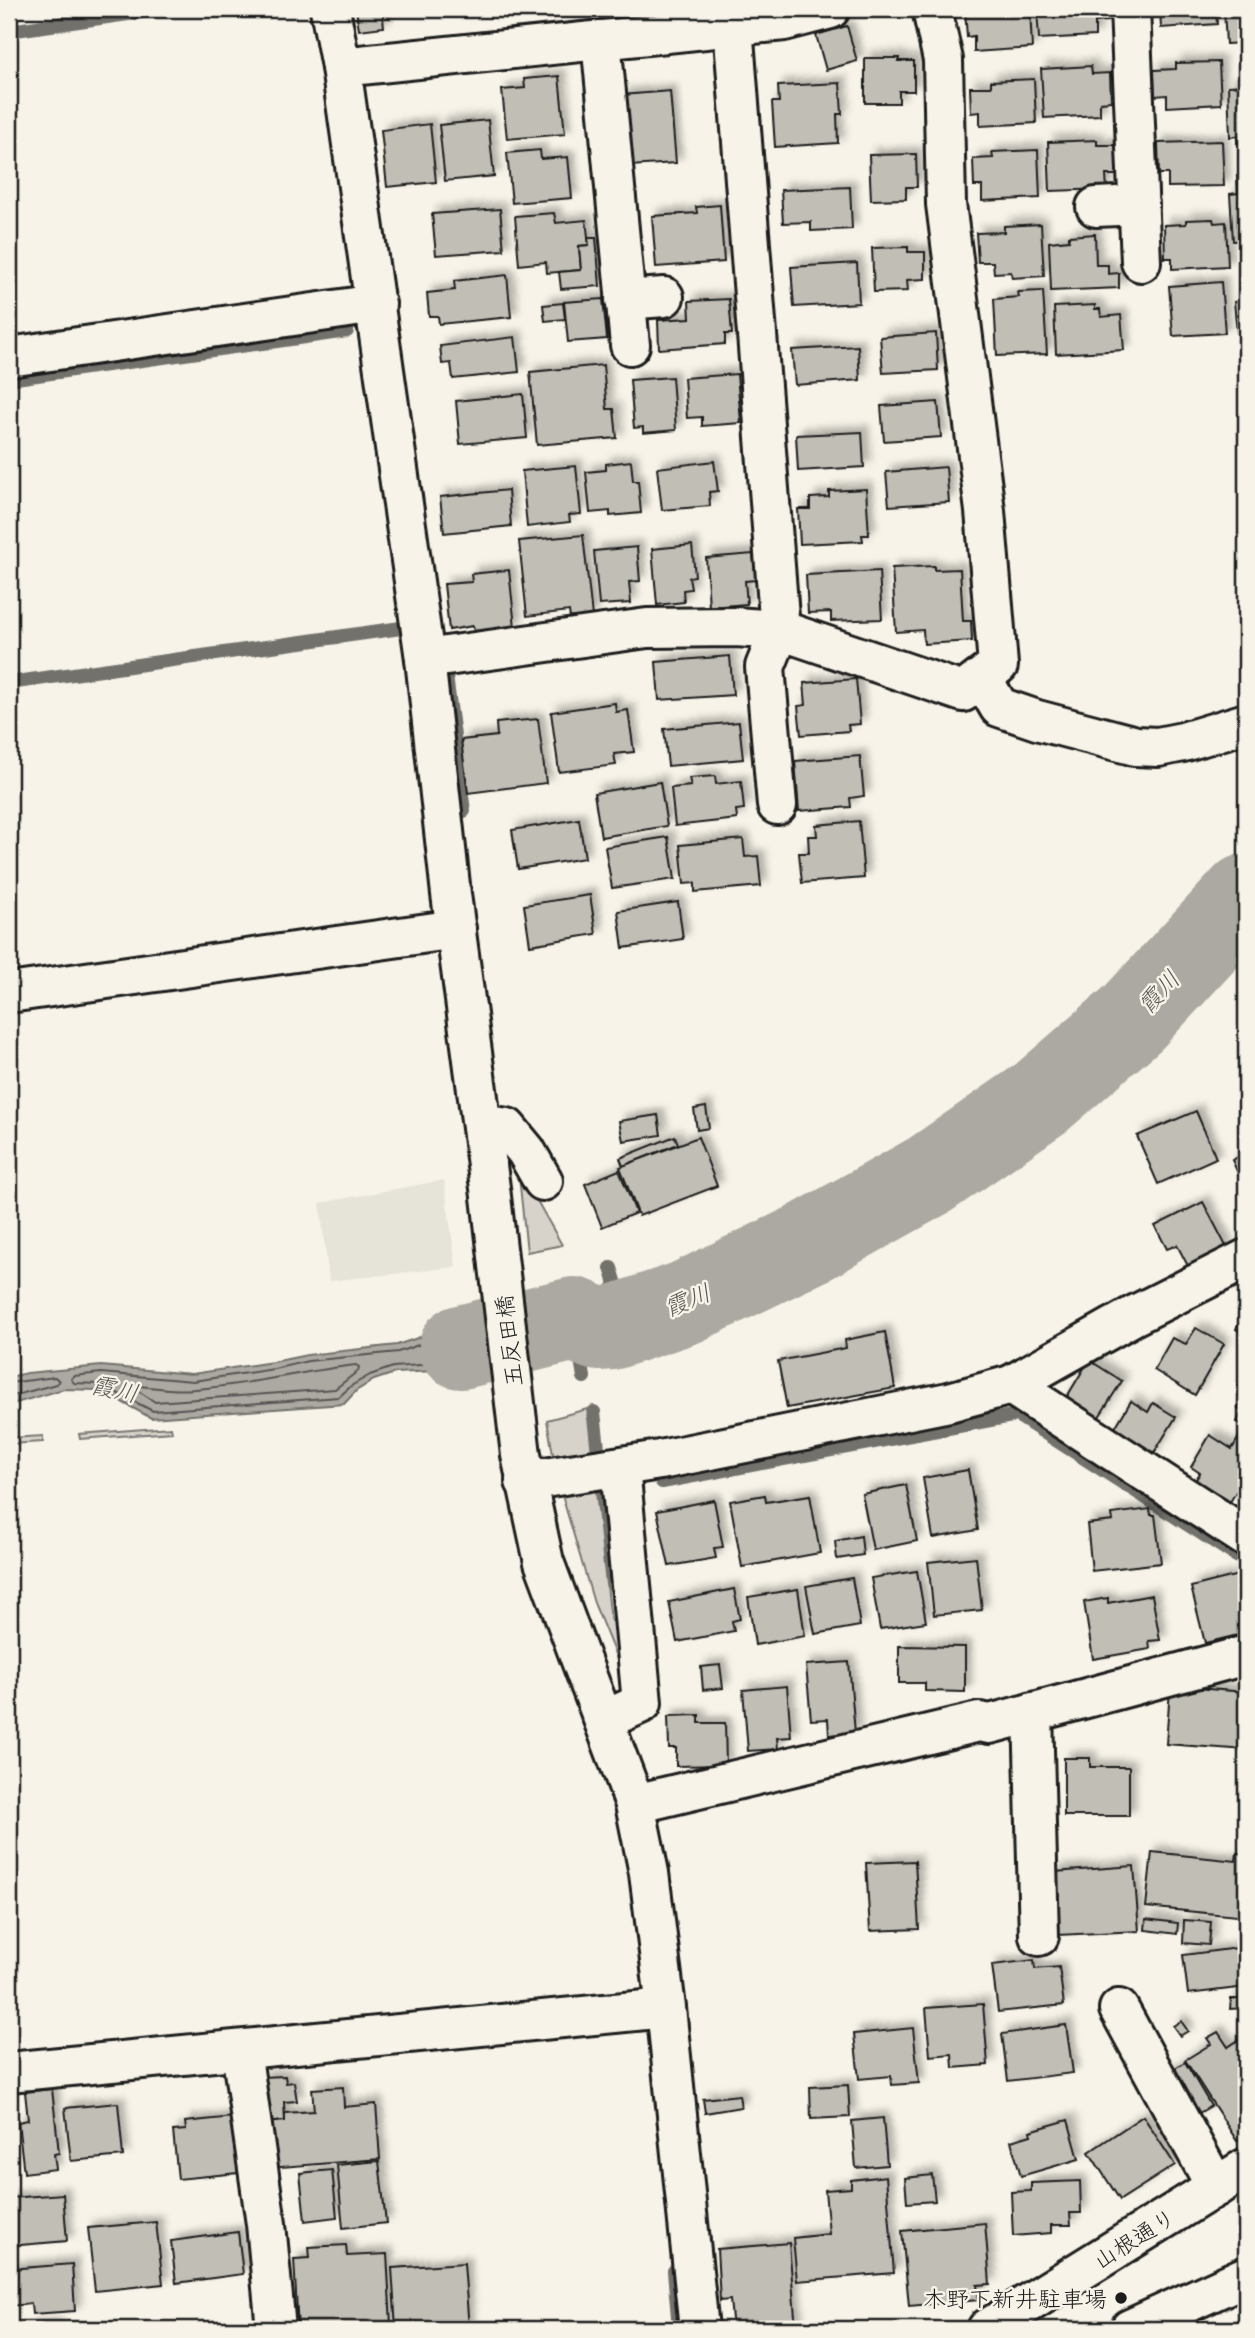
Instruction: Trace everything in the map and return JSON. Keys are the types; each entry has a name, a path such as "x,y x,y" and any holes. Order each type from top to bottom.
{"street":[{"name":"五反田橋","path":"330,9 376,304 425,659 525,1481 544,1562 635,1804 649,1873 666,2008 699,2329"},
{"path":"341,67 733,26 783,15 830,9"},
{"path":"425,659 647,628 735,627 780,630 962,692 998,665 985,511 946,204 943,60 932,9"},
{"path":"1130,9 1141,262"},
{"path":"733,26 780,630 765,667 777,805"},
{"path":"601,40 629,345"},
{"path":"1096,207 1139,205"},
{"path":"625,300 664,297"},
{"path":"9,357 376,304"},
{"path":"982,678 999,707 1136,747 1158,747 1183,742 1246,723"},
{"path":"9,993 456,929"},
{"path":"482,1124 507,1128 526,1151 543,1181"},
{"path":"525,1481 620,1467 949,1402 1012,1385 1133,1316 1246,1259"},
{"path":"1012,1385 1246,1536"},
{"path":"605,1720 642,1703 620,1467"},
{"path":"635,1804 979,1722 990,1724 1246,1654"},
{"path":"1033,1712 1039,1936"},
{"path":"9,2072 666,2008"},
{"path":"1119,2009 1231,2178"},
{"path":"241,2050 266,2224 276,2329"},
{"name":"山根通り","path":"987,2329 1231,2178"},
{"path":"1130,2329 1246,2276"}],"shaded area":[{"path":"518,1167 562,1245 527,1252"},
{"path":"444,1180 456,1267 329,1281 320,1203"},
{"path":"587,1409 592,1453 554,1460 547,1420"},
{"path":"171,1427 172,1432 80,1439 79,1434"},
{"path":"43,1436 43,1442 9,1444 9,1438"},
{"path":"596,1486 611,1621 621,1621 630,1691 594,1603 561,1492"}],"water":[{"path":"556,1316 574,1319 518,1343 482,1363 463,1364 436,1371 395,1373 374,1380 356,1391 344,1404 151,1418 96,1390 64,1389 9,1405 9,1377 27,1373 101,1366 192,1374 307,1355 397,1345 426,1335 450,1335 494,1322"}],"pier":[{"path":"540,1314 543,1337 519,1346 494,1318"}],"building":[{"path":"356,9 382,9 384,27 359,30"},
{"path":"1030,9 1032,48 974,52 974,36 967,37 965,10"},
{"path":"1037,9 1106,9 1107,21 1095,22 1095,36 1039,39"},
{"path":"1160,9 1216,9 1217,24 1161,28"},
{"path":"1224,9 1246,9 1246,43 1226,44"},
{"path":"847,26 857,61 826,70 816,35"},
{"path":"865,58 914,61 914,91 899,91 899,103 865,103"},
{"path":"1219,62 1221,104 1167,107 1167,95 1155,96 1154,70 1176,69 1176,63"},
{"path":"1091,66 1092,74 1110,73 1111,101 1100,102 1100,115 1044,118 1041,69"},
{"path":"559,76 565,134 507,139 502,90 525,88 524,79"},
{"path":"1034,79 1036,123 980,126 980,112 971,113 970,87 991,87 991,81"},
{"path":"840,83 842,114 837,114 838,143 775,147 772,102 779,102 778,86"},
{"path":"1246,85 1246,143 1237,143 1237,136 1230,137 1228,86"},
{"path":"670,91 676,163 629,166 622,95"},
{"path":"488,120 494,176 445,181 439,125"},
{"path":"430,124 436,182 387,187 381,130"},
{"path":"1097,140 1097,145 1116,145 1117,175 1106,175 1107,189 1050,191 1048,142"},
{"path":"1222,141 1224,186 1168,187 1168,174 1159,174 1158,143"},
{"path":"540,150 541,159 568,157 572,198 512,203 507,153"},
{"path":"1038,150 1040,198 982,201 982,186 974,186 973,159 993,158 992,152"},
{"path":"916,154 917,187 906,187 906,199 871,200 869,155"},
{"path":"1237,176 1246,176 1246,240 1233,241 1230,194 1238,193"},
{"path":"850,187 852,229 811,231 811,222 783,223 781,190"},
{"path":"720,205 724,262 656,267 652,216 697,213 696,207"},
{"path":"500,209 504,250 436,255 432,214"},
{"path":"554,213 556,223 586,220 589,245 579,246 581,270 547,273 546,262 519,265 515,216"},
{"path":"1213,219 1214,223 1226,222 1228,266 1172,269 1172,258 1165,258 1164,225 1186,224 1186,220"},
{"path":"1041,224 1044,276 1012,278 1011,272 994,273 993,262 978,262 976,233 1004,232 1004,226"},
{"path":"1095,234 1096,265 1108,265 1108,274 1119,273 1119,288 1051,291 1049,242 1069,240 1069,236"},
{"path":"588,238 596,238 600,286 561,289 559,272 581,270 579,246 589,245"},
{"path":"908,247 908,252 925,252 925,279 907,280 908,291 874,292 872,248"},
{"path":"857,263 859,303 794,307 791,267"},
{"path":"507,275 511,317 439,324 438,316 429,316 427,293 455,290 454,281"},
{"path":"1221,282 1225,333 1173,336 1169,286"},
{"path":"1043,291 1047,354 997,356 994,299 1019,297 1018,292"},
{"path":"603,299 607,339 568,342 564,302"},
{"path":"729,299 732,334 725,334 725,344 659,349 658,320 690,318 689,301"},
{"path":"1246,301 1246,352 1239,353 1234,302"},
{"path":"563,303 565,319 545,321 543,305"},
{"path":"1095,305 1095,309 1100,309 1101,317 1121,315 1124,350 1056,354 1054,307"},
{"path":"936,333 938,370 883,373 880,337"},
{"path":"515,337 519,372 453,379 451,363 442,364 440,346"},
{"path":"858,346 860,380 795,385 792,350"},
{"path":"603,365 607,409 614,409 617,438 537,445 530,372"},
{"path":"737,374 741,423 702,426 702,417 687,418 684,378"},
{"path":"672,377 676,430 643,433 643,427 634,428 630,380"},
{"path":"1242,385 1246,385 1246,416"},
{"path":"523,394 527,438 460,444 456,401"},
{"path":"938,402 941,437 884,441 881,406"},
{"path":"862,432 864,467 798,471 796,435"},
{"path":"631,461 633,481 638,481 641,513 610,516 610,511 590,513 586,472 606,470 606,464"},
{"path":"714,461 718,491 709,492 710,506 662,510 657,468"},
{"path":"576,466 581,514 569,515 570,522 527,527 522,471"},
{"path":"946,467 949,502 889,506 886,472"},
{"path":"866,489 869,535 862,535 863,541 800,544 798,509 810,509 810,498 829,497 829,491"},
{"path":"508,490 511,526 444,533 440,497"},
{"path":"583,535 592,616 570,618 569,611 527,616 519,541"},
{"path":"692,545 695,576 689,577 691,589 683,590 684,602 657,605 652,549"},
{"path":"637,547 640,581 629,582 631,603 599,605 594,551"},
{"path":"753,554 756,580 745,581 747,604 709,607 706,558"},
{"path":"934,566 934,570 960,569 963,621 971,621 972,641 924,644 923,630 896,632 892,568"},
{"path":"509,570 515,627 474,631 473,626 449,630 444,584 472,582 471,574"},
{"path":"879,571 882,619 831,621 831,612 808,613 806,575"},
{"path":"730,656 733,695 659,700 656,662"},
{"path":"856,679 860,724 848,725 849,731 801,735 798,706 806,705 804,683"},
{"path":"615,703 616,712 628,710 634,752 614,754 616,765 559,772 551,712"},
{"path":"538,719 546,783 468,793 461,740 497,736 496,723"},
{"path":"739,722 743,759 668,766 664,729"},
{"path":"860,756 864,796 850,798 851,807 799,811 795,761"},
{"path":"715,776 716,784 741,781 744,809 736,810 737,819 675,826 671,788 691,786 689,778"},
{"path":"660,782 667,826 601,837 594,793"},
{"path":"579,819 585,858 518,869 512,830"},
{"path":"859,821 864,878 802,883 799,853 809,853 808,836 817,836 816,825"},
{"path":"668,837 675,879 612,888 605,847"},
{"path":"743,839 745,857 758,856 761,886 695,892 695,883 684,884 680,845"},
{"path":"590,895 596,934 530,945 524,905"},
{"path":"678,902 683,939 623,948 618,911"},
{"path":"706,1107 709,1128 697,1130 694,1109"},
{"path":"1196,1111 1216,1158 1158,1184 1137,1136"},
{"path":"658,1115 661,1135 623,1141 619,1121"},
{"path":"675,1136 678,1144 623,1166 620,1158"},
{"path":"698,1137 717,1186 639,1216 620,1167"},
{"path":"1246,1153 1246,1191 1232,1160"},
{"path":"619,1170 636,1213 602,1227 585,1184"},
{"path":"1203,1202 1227,1248 1189,1268 1177,1245 1167,1249 1155,1226"},
{"path":"1246,1309 1246,1335 1236,1329"},
{"path":"1196,1328 1224,1344 1195,1395 1154,1370 1172,1338 1186,1344"},
{"path":"885,1332 895,1388 787,1408 778,1361 846,1348 845,1340"},
{"path":"1089,1360 1122,1381 1097,1420 1065,1400"},
{"path":"1246,1372 1246,1427 1237,1422 1242,1411 1238,1408 1245,1394 1237,1389"},
{"path":"1131,1401 1148,1412 1153,1403 1176,1417 1152,1456 1113,1431"},
{"path":"1210,1435 1232,1449 1239,1437 1246,1441 1246,1476 1230,1502 1195,1481 1200,1473 1191,1467"},
{"path":"968,1470 978,1530 933,1538 923,1478"},
{"path":"906,1485 917,1541 873,1550 862,1494"},
{"path":"765,1495 766,1502 810,1495 820,1553 742,1567 730,1501"},
{"path":"714,1500 723,1547 714,1548 716,1558 669,1566 657,1511"},
{"path":"1150,1509 1151,1515 1155,1515 1161,1563 1092,1571 1087,1524 1113,1521 1112,1514"},
{"path":"861,1536 863,1555 837,1559 835,1541"},
{"path":"976,1557 982,1610 934,1615 928,1562"},
{"path":"917,1571 926,1622 880,1629 871,1578"},
{"path":"1246,1573 1246,1633 1205,1643 1191,1587"},
{"path":"852,1578 860,1626 815,1634 806,1586"},
{"path":"734,1589 740,1619 732,1621 734,1631 677,1642 669,1602"},
{"path":"798,1589 805,1636 755,1645 748,1597"},
{"path":"1152,1595 1160,1640 1149,1641 1150,1649 1093,1659 1084,1602 1108,1598 1108,1603"},
{"path":"899,1646 965,1647 965,1692 925,1691 925,1683 899,1683"},
{"path":"849,1662 855,1733 829,1735 828,1719 811,1720 806,1665"},
{"path":"720,1665 723,1688 703,1690 701,1667"},
{"path":"787,1686 791,1737 777,1738 778,1749 748,1751 743,1690"},
{"path":"1195,1688 1246,1692 1246,1750 1166,1744 1170,1689 1194,1691"},
{"path":"699,1715 699,1723 725,1723 726,1765 676,1766 676,1748 669,1748 668,1716"},
{"path":"1064,1758 1090,1758 1090,1767 1129,1767 1129,1816 1064,1816"},
{"path":"1152,1852 1236,1861 1237,1853 1246,1854 1246,1917 1146,1907"},
{"path":"915,1861 919,1929 870,1931 866,1863"},
{"path":"1134,1866 1139,1931 1058,1935 1054,1872"},
{"path":"1146,1919 1178,1923 1177,1934 1145,1930"},
{"path":"1184,1920 1211,1922 1209,1945 1183,1943"},
{"path":"1246,1947 1246,1987 1188,1994 1183,1955"},
{"path":"1034,1960 1035,1969 1059,1967 1064,2005 998,2012 992,1965"},
{"path":"1231,1999 1244,1999 1244,2008 1230,2009"},
{"path":"983,2004 988,2065 953,2068 952,2054 930,2056 926,2008"},
{"path":"1181,2021 1188,2031 1180,2036 1173,2026"},
{"path":"1066,2025 1073,2073 1008,2081 1002,2034"},
{"path":"913,2028 919,2083 892,2085 891,2076 859,2079 854,2034"},
{"path":"1218,2032 1228,2047 1246,2035 1246,2135 1237,2141 1185,2060 1211,2044 1207,2038"},
{"path":"1185,2062 1211,2106 1194,2116 1168,2072"},
{"path":"285,2076 286,2083 294,2082 297,2101 284,2102 285,2121 265,2123 261,2077"},
{"path":"848,2085 850,2117 811,2119 810,2087"},
{"path":"343,2087 344,2107 376,2104 380,2159 269,2168 265,2123 285,2121 285,2113 314,2111 312,2089"},
{"path":"52,2089 59,2153 54,2154 56,2169 24,2173 18,2122 28,2120 25,2092"},
{"path":"739,2095 741,2107 705,2113 703,2099"},
{"path":"118,2103 123,2156 71,2161 65,2108"},
{"path":"1143,2116 1175,2165 1120,2200 1089,2152"},
{"path":"233,2117 238,2173 178,2179 173,2131 186,2130 185,2122"},
{"path":"883,2118 887,2165 856,2168 852,2121"},
{"path":"1068,2120 1079,2159 1021,2176 1011,2141 1031,2135 1030,2131"},
{"path":"379,2161 386,2223 343,2228 337,2165"},
{"path":"332,2170 337,2217 305,2221 300,2173"},
{"path":"932,2175 935,2201 907,2203 905,2178"},
{"path":"886,2176 894,2273 797,2281 793,2238 829,2234 825,2190 851,2188 851,2180"},
{"path":"1080,2181 1081,2213 1070,2213 1071,2225 1051,2225 1051,2233 1013,2236 1011,2192 1031,2191 1031,2183"},
{"path":"63,2194 67,2241 9,2246 9,2198"},
{"path":"156,2222 163,2284 95,2291 88,2228"},
{"path":"985,2223 990,2284 977,2285 979,2300 909,2306 902,2231"},
{"path":"238,2232 243,2274 176,2283 171,2241"},
{"path":"789,2243 796,2329 733,2329 730,2300 720,2301 717,2249"},
{"path":"346,2245 347,2256 387,2254 391,2325 298,2329 294,2259 310,2258 309,2247"},
{"path":"464,2263 469,2329 396,2329 392,2268"},
{"path":"72,2264 75,2311 32,2314 31,2304 9,2306 9,2269"},
{"path":"55,2325 56,2329 29,2327"}],"waterway":[{"path":"9,31 163,9"},
{"path":"9,379 347,331"},
{"path":"9,683 401,628"},
{"path":"446,676 464,811"},
{"name":"霞川","path":"461,1347 574,1319 598,1329 611,1328 685,1303 807,1244 930,1175 1041,1098 1133,1018 1246,896"},
{"path":"584,1377 574,1319 580,1308 606,1300 616,1284 611,1268"},
{"path":"594,1412 598,1448"},
{"path":"662,1482 1017,1415 1246,1562"},
{"path":"602,1491 612,1584"},
{"path":"674,2271 679,2329"}],"place":[{"name":"木野下新井駐車場","path":"1121,2298"}]}
